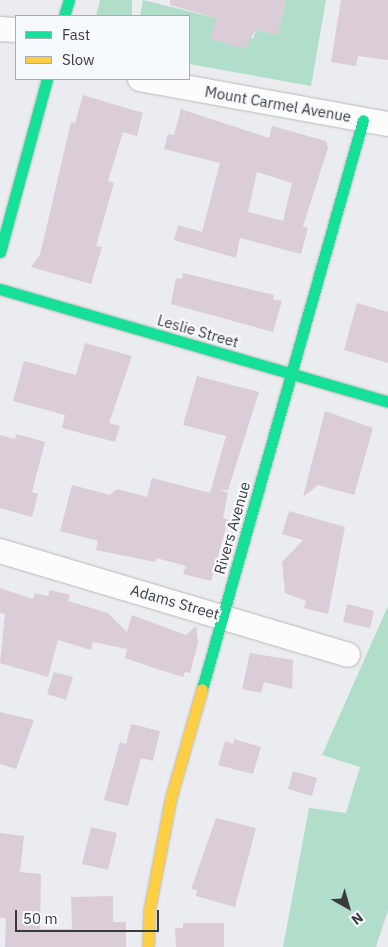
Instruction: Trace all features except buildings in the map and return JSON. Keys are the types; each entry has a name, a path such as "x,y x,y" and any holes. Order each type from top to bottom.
{"street":[{"path":"64,15 69,0"},
{"path":"0,28 15,30"},
{"path":"1,245 48,80"},
{"name":"Mount Carmel Avenue","path":"145,80 388,124"},
{"name":"Rivers Avenue","path":"148,947 149,911 171,797 363,120"},
{"name":"Leslie Street","path":"0,289 388,402"},
{"name":"Adams Street","path":"0,551 348,655"}],"green space":[{"path":"100,0 132,0 132,15 96,15"},
{"path":"143,0 216,18 253,39 256,29 277,35 286,0 326,0 311,86 190,64 190,15 140,15"},
{"path":"388,606 388,910 376,947 283,947 309,808 346,813 360,767 322,755"}],"traffic: fast":[{"path":"64,15 69,0"},
{"path":"0,252 47,80"},
{"path":"202,689 363,120"},
{"path":"0,289 388,402"}],"traffic: slow":[{"path":"148,947 149,911 171,797 202,689"}]}
